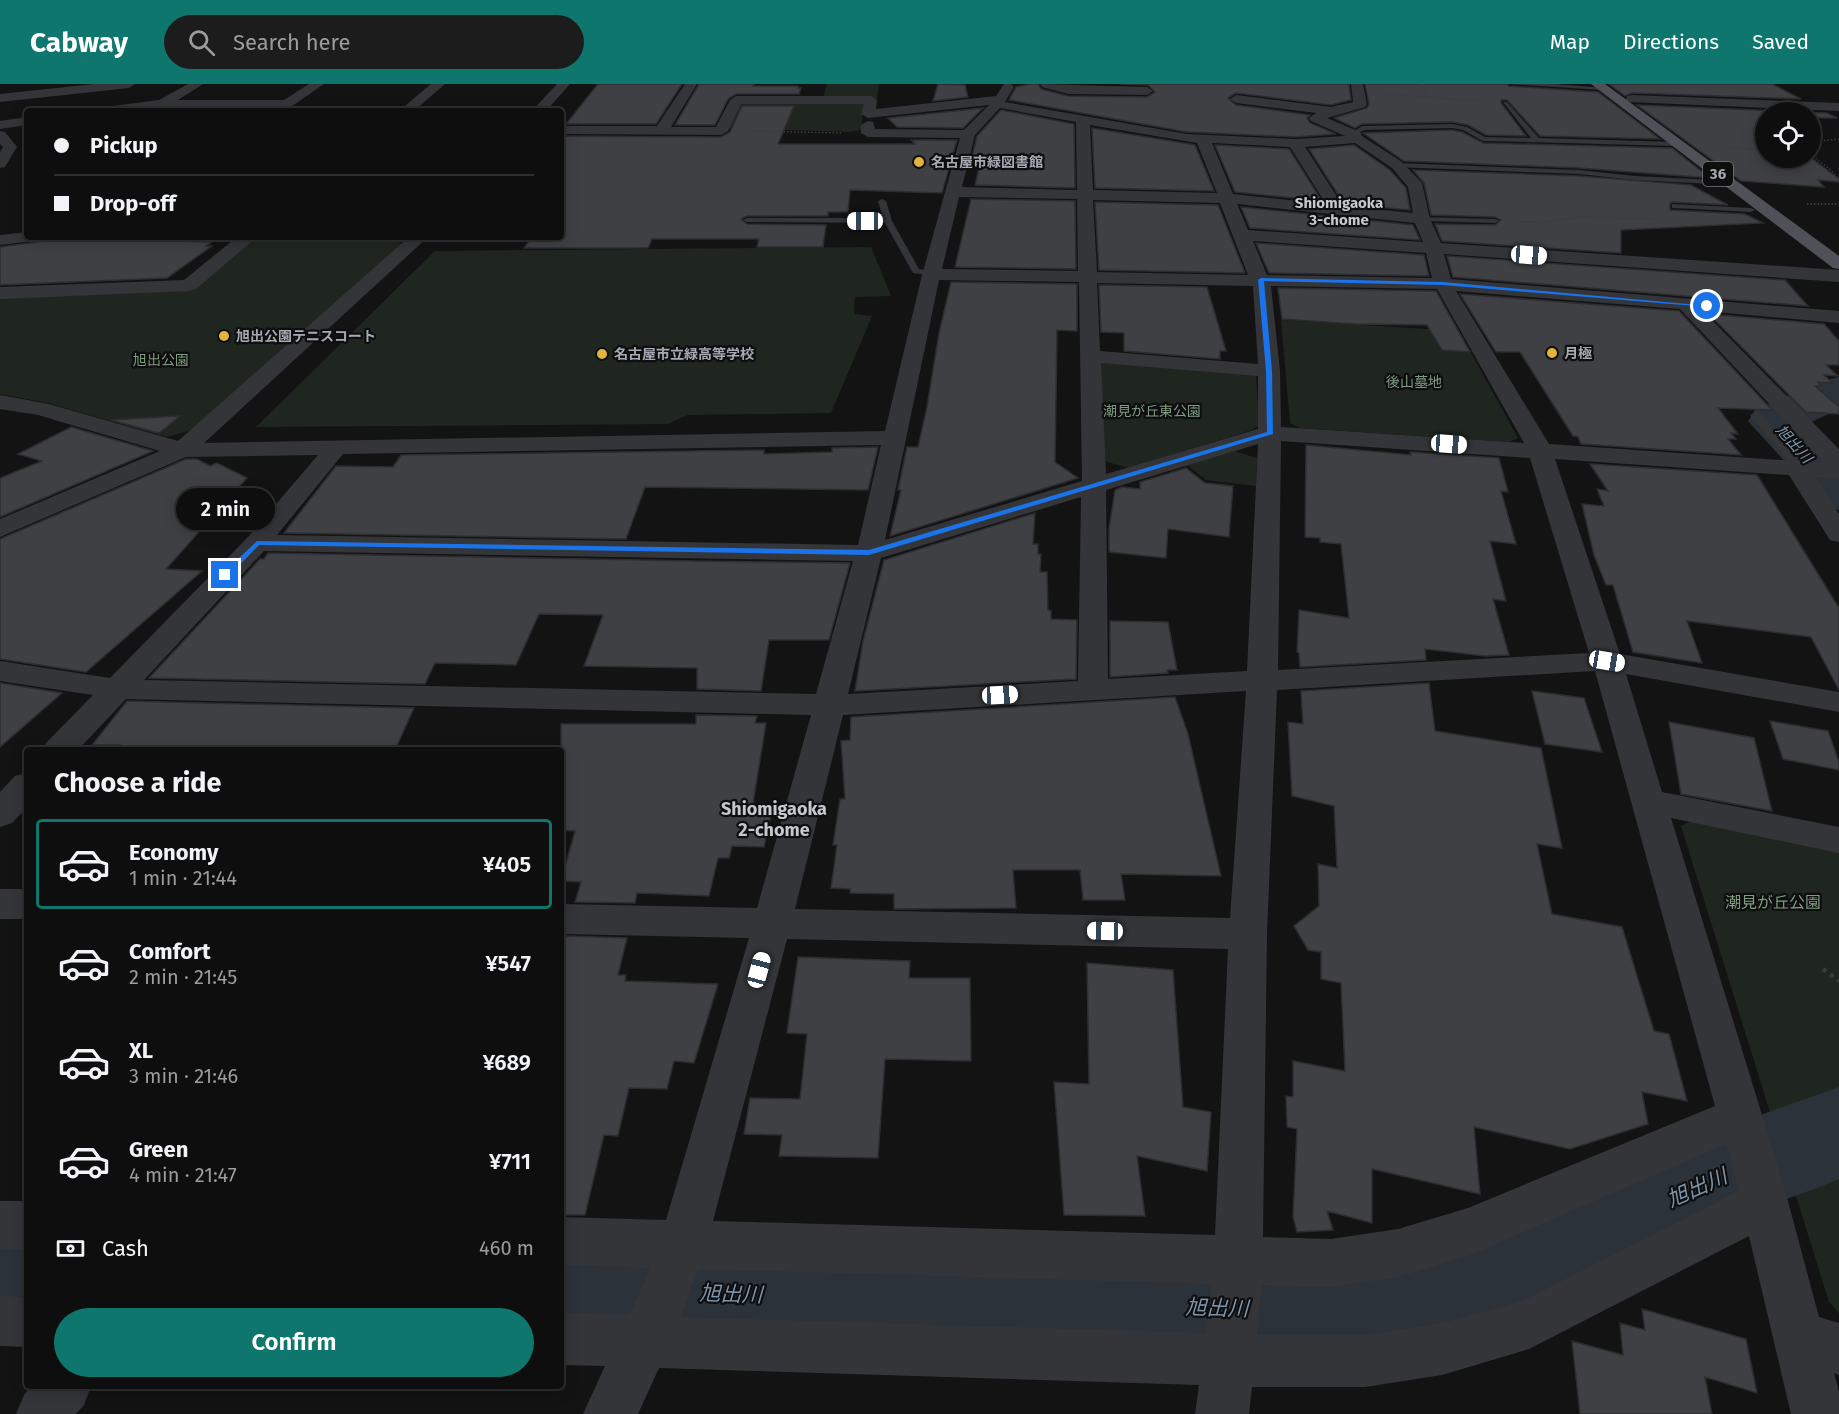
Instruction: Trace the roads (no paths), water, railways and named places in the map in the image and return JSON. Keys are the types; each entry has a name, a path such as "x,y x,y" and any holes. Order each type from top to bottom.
{"main road":[{"name":"36","path":"1604,85 1632,99 1839,248"},
{"name":"36","path":"1604,85 1677,144 1839,264"}],"street":[{"path":"0,98 129,84"},
{"path":"162,104 198,84"},
{"path":"129,108 162,104 281,108 318,84"},
{"path":"410,108 439,84"},
{"path":"542,108 564,84"},
{"path":"662,130 691,84"},
{"path":"817,100 821,84"},
{"path":"1046,84 1068,90 1141,88 1162,100"},
{"path":"1358,88 1360,104 1331,111 1316,118 1355,136 1397,165 1416,186 1422,219 1434,248 1443,284 1540,450 1607,661 1763,1196 1820,1344 1818,1414"},
{"path":"1738,88 1774,102"},
{"path":"868,114 1003,96 1083,119 1203,139 1295,142 1355,136"},
{"path":"610,1414 650,1327 679,1255 772,925 869,553 932,274 968,134 1003,96"},
{"path":"1236,99 1331,111"},
{"path":"1632,99 1755,102"},
{"path":"564,130 722,131 736,100 871,100 868,133 968,134"},
{"path":"1821,106 1839,107"},
{"path":"1137,129 1153,114"},
{"path":"1083,119 1094,485 1093,690"},
{"path":"0,125 24,121"},
{"path":"0,135 5,147 0,164"},
{"path":"1203,139 1261,280 1269,371 1270,433 1233,1308 1222,1414"},
{"path":"1295,142 1334,202 1335,210"},
{"path":"5,147 24,144"},
{"path":"952,192 1227,198 1422,219"},
{"path":"1241,235 1839,276"},
{"path":"0,240 24,237"},
{"path":"0,293 189,285 244,240"},
{"path":"0,529 182,450 416,240"},
{"path":"932,274 1443,284 1839,316"},
{"path":"1685,304 1792,414 1837,468"},
{"path":"1089,356 1269,371"},
{"path":"0,402 41,409 182,450 896,438"},
{"path":"10,424 41,409"},
{"path":"257,543 869,553 1270,433 1802,469 1837,468"},
{"path":"62,747 257,543 336,448"},
{"path":"1802,469 1839,534"},
{"path":"0,671 116,689 829,705 1607,661 1839,702"},
{"path":"0,814 24,788"},
{"path":"1647,801 1839,840"},
{"path":"0,904 24,904"},
{"path":"564,919 1248,934"},
{"path":"564,1339 650,1327 1233,1308 1331,1263 1398,1253 1438,1242 1743,1128"},
{"path":"564,1240 679,1255 1233,1308 1365,1361 1442,1349 1529,1324 1763,1196"},
{"path":"0,1225 24,1225"},
{"path":"0,1321 24,1322"},
{"path":"43,1414 63,1389"}],"lane":[{"path":"1512,84 1604,85"},
{"path":"1505,102 1536,139"},
{"path":"1355,136 1362,128 1443,125 1465,128 1482,138 1677,144"},
{"path":"1397,165 1578,172 1713,182"},
{"path":"882,201 888,221 915,271 932,274"},
{"path":"1675,206 1751,210"},
{"path":"1422,219 1495,221"},
{"path":"747,220 888,221"},
{"path":"1756,415 1802,469"}],"waterway":[{"name":"旭出川","path":"1839,391 1773,421 1829,478 1839,494"},
{"name":"旭出川","path":"564,1289 1284,1312 1355,1312 1420,1301 1511,1273 1726,1174 1839,1132"},
{"name":"旭出川","path":"0,1269 24,1270"}],"place":[{"name":"名古屋市緑図書館","path":"919,162"},
{"name":"旭出公園テニスコート","path":"224,336"},
{"name":"月極","path":"1552,353"},
{"name":"名古屋市立緑高等学校","path":"602,354"}],"district":[{"name":"Shiomigaoka 3-chome","path":"1339,212"},
{"name":"Shiomigaoka 2-chome","path":"774,819"}],"park label":[{"name":"旭出公園","path":"161,360"},
{"name":"後山墓地","path":"1414,382"},
{"name":"潮見が丘東公園","path":"1152,411"},
{"name":"潮見が丘公園","path":"1773,902"}]}
